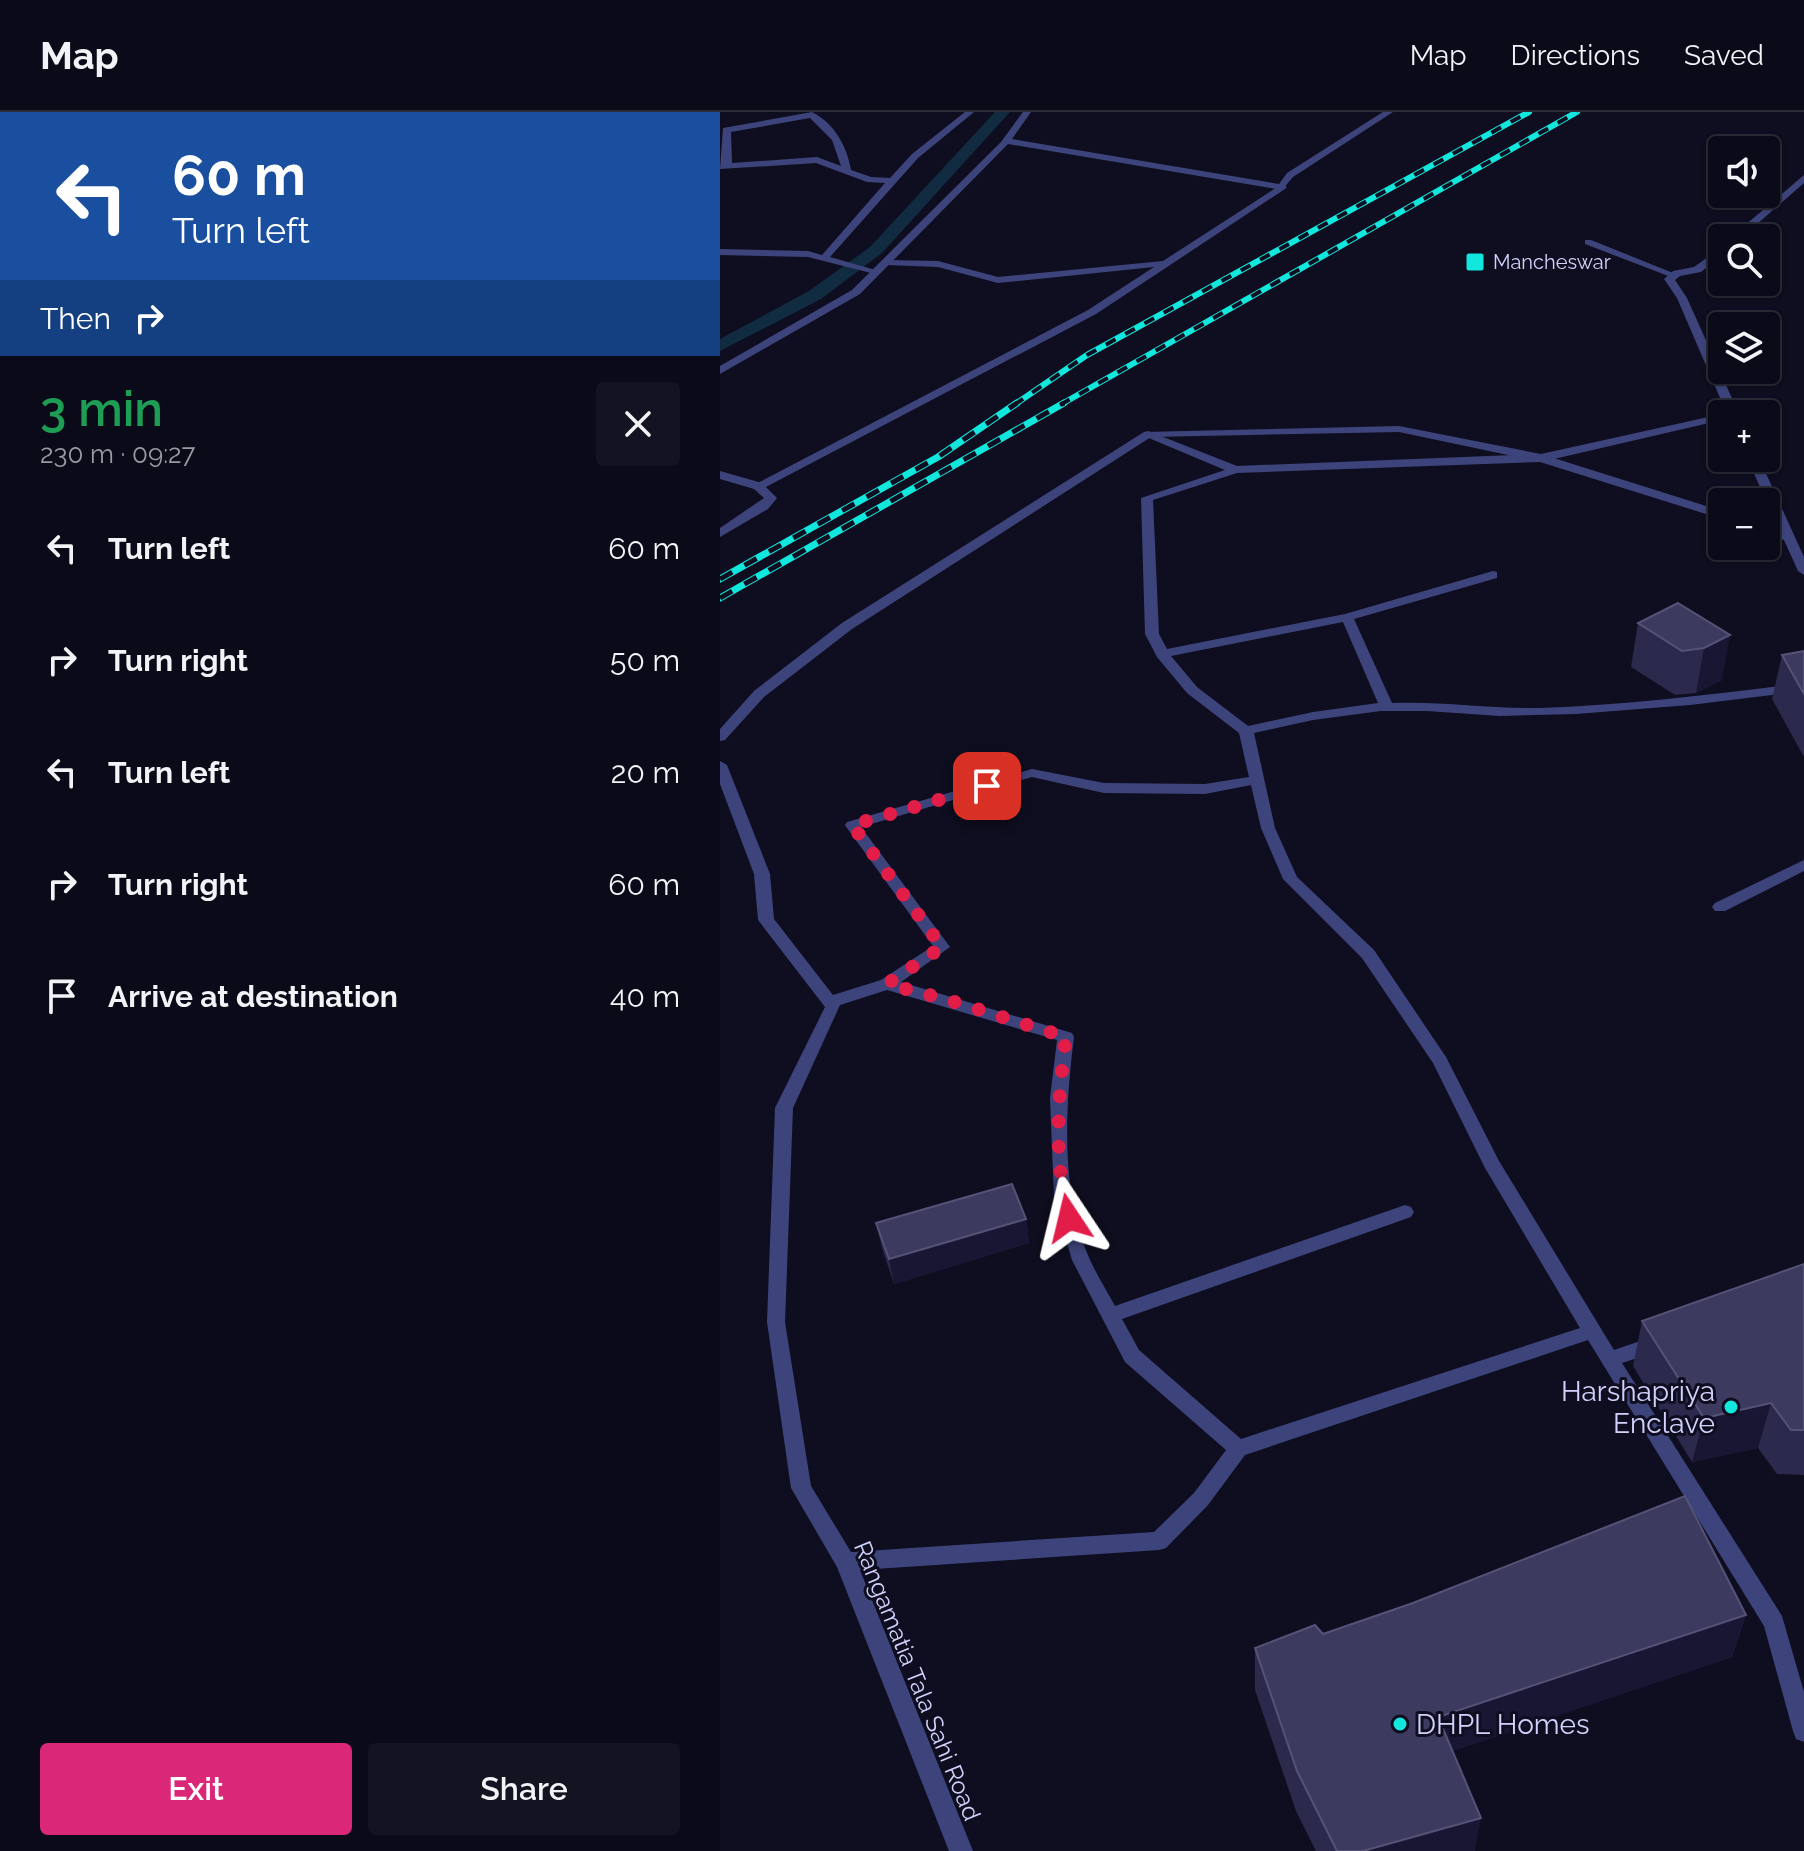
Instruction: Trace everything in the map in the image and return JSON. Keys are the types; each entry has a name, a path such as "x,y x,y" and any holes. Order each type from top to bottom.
{"street":[{"path":"825,259 915,156 970,112"},
{"path":"720,371 856,292 1006,141 1027,112"},
{"path":"758,486 1092,312 1282,187 1290,175 1389,112"},
{"path":"847,173 845,154 822,122 812,115 726,130 724,165 817,160 831,163 847,173 870,180 894,181"},
{"path":"1006,141 1282,187"},
{"path":"1751,224 1804,178"},
{"path":"720,252 808,254 875,273"},
{"path":"1682,298 1697,270 1708,261"},
{"path":"887,262 938,264 998,280 1167,262"},
{"path":"1697,270 1669,279 1682,298 1727,400"},
{"path":"1708,420 1541,458 1236,470 1147,498 1152,634 1162,654 1207,707 1246,731 1311,714 1387,708 1424,706 1499,712 1546,710 1683,703 1804,687"},
{"path":"720,737 759,694 847,626 1148,434 1399,429 1541,458 1708,511"},
{"path":"1148,434 1236,470"},
{"path":"1759,472 1804,571"},
{"path":"720,475 765,489 771,498 764,506 720,533"},
{"path":"1780,535 1789,538"},
{"path":"1162,654 1347,617 1493,575"},
{"path":"1347,617 1387,708"},
{"path":"1246,731 1268,828 1291,879 1368,954 1440,1061 1491,1163 1640,1410 1774,1623 1804,1731"},
{"path":"720,765 762,874 766,920 830,1002 887,984 942,947 852,825 1032,773 1104,788 1205,789 1255,780"},
{"path":"1720,907 1804,865"},
{"path":"887,984 1066,1037 1058,1098 1063,1198 1081,1260 1132,1356 1238,1449"},
{"name":"Rangamatia Tala Sahi Road","path":"830,1002 833,1006 784,1108 776,1322 801,1488 846,1562 961,1851"},
{"path":"1110,1315 1405,1212"},
{"path":"846,1562 1159,1541 1201,1499 1238,1449 1593,1331"},
{"path":"1612,1359 1671,1339"}],"lane":[{"path":"1588,242 1674,275"}],"building":[{"path":"1678,603 1730,635 1704,648 1682,651 1638,623"},
{"path":"1804,651 1804,694 1782,655"},
{"path":"1012,1184 1026,1219 889,1259 876,1223"},
{"path":"1804,1264 1804,1430 1791,1430 1771,1403 1704,1418 1642,1321"},
{"name":"DHPL Homes","path":"1685,1496 1746,1615 1438,1717 1481,1818 1363,1851 1337,1851 1297,1771 1255,1648 1315,1625 1323,1634 1413,1603"}],"waterway":[{"path":"720,346 815,295 876,250 1003,112"}],"railway":[{"path":"1014,405 1087,355 1529,112"},
{"path":"1060,405 1577,112"},
{"path":"720,579 938,457 1017,403"},
{"path":"720,598 1064,403"}],"place":[{"name":"Mancheswar","path":"1475,262"},
{"name":"Harshapriya Enclave","path":"1731,1407"},
{"name":"DHPL Homes","path":"1400,1724"}],"route":[{"path":"987,786 852,825 942,947 887,984 1066,1037 1058,1098 1063,1198 1069,1218"}]}
